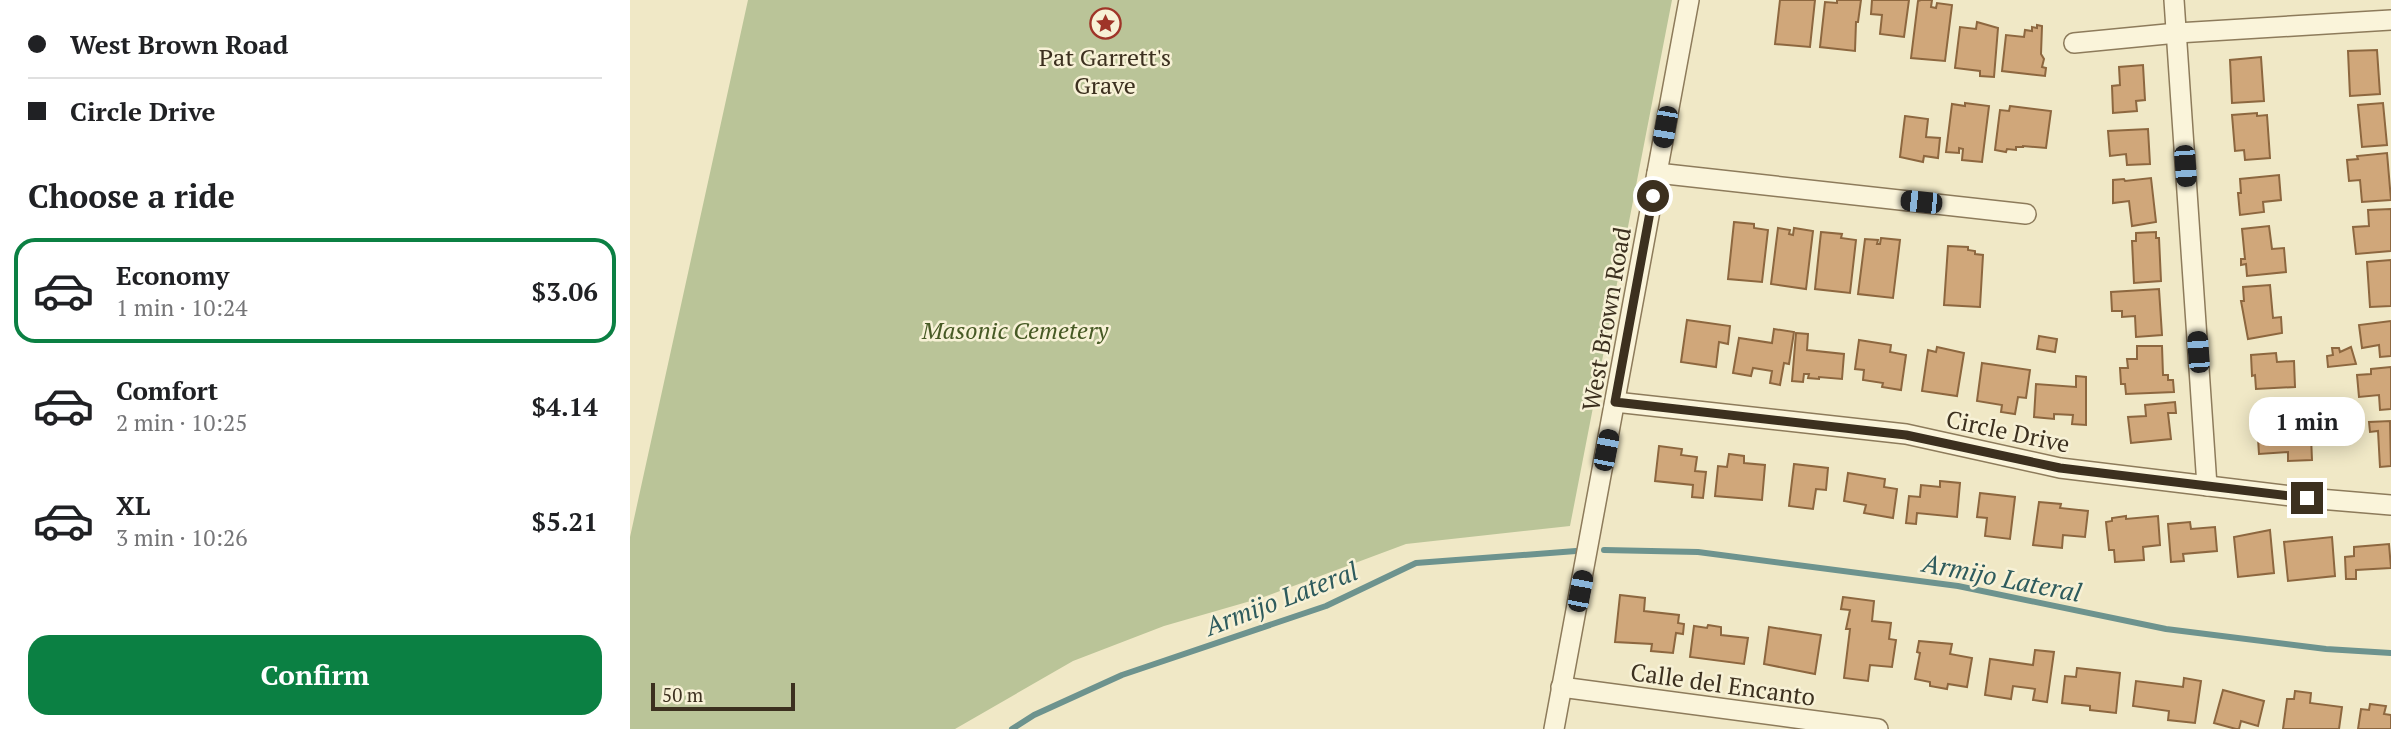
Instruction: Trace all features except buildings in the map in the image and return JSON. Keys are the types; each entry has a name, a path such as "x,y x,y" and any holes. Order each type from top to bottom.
{"street":[{"name":"West Brown Road","path":"1554,729 1689,0"},
{"path":"2174,0 2207,486"},
{"path":"2074,43 2176,33 2391,20"},
{"path":"1657,173 2026,214"},
{"name":"Circle Drive","path":"1615,402 1906,435 2060,468 2307,498 2391,505"},
{"name":"Calle del Encanto","path":"1561,687 1878,729"}],"green space":[{"name":"Masonic Cemetery","path":"748,0 1672,0 1570,526 1406,544 1261,598 1164,626 1073,661 955,729 630,729 630,537"}],"waterway":[{"name":"Armijo Lateral","path":"1604,550 1698,552 1958,586 2166,629 2326,649 2391,653"},
{"name":"Armijo Lateral","path":"1012,729 1034,715 1122,675 1326,606 1416,563 1576,551"}],"place":[{"name":"Pat Garrett's Grave","path":"1105,23"}],"route":[{"path":"1653,196 1615,402 1906,435 2060,468 2307,498"}]}
